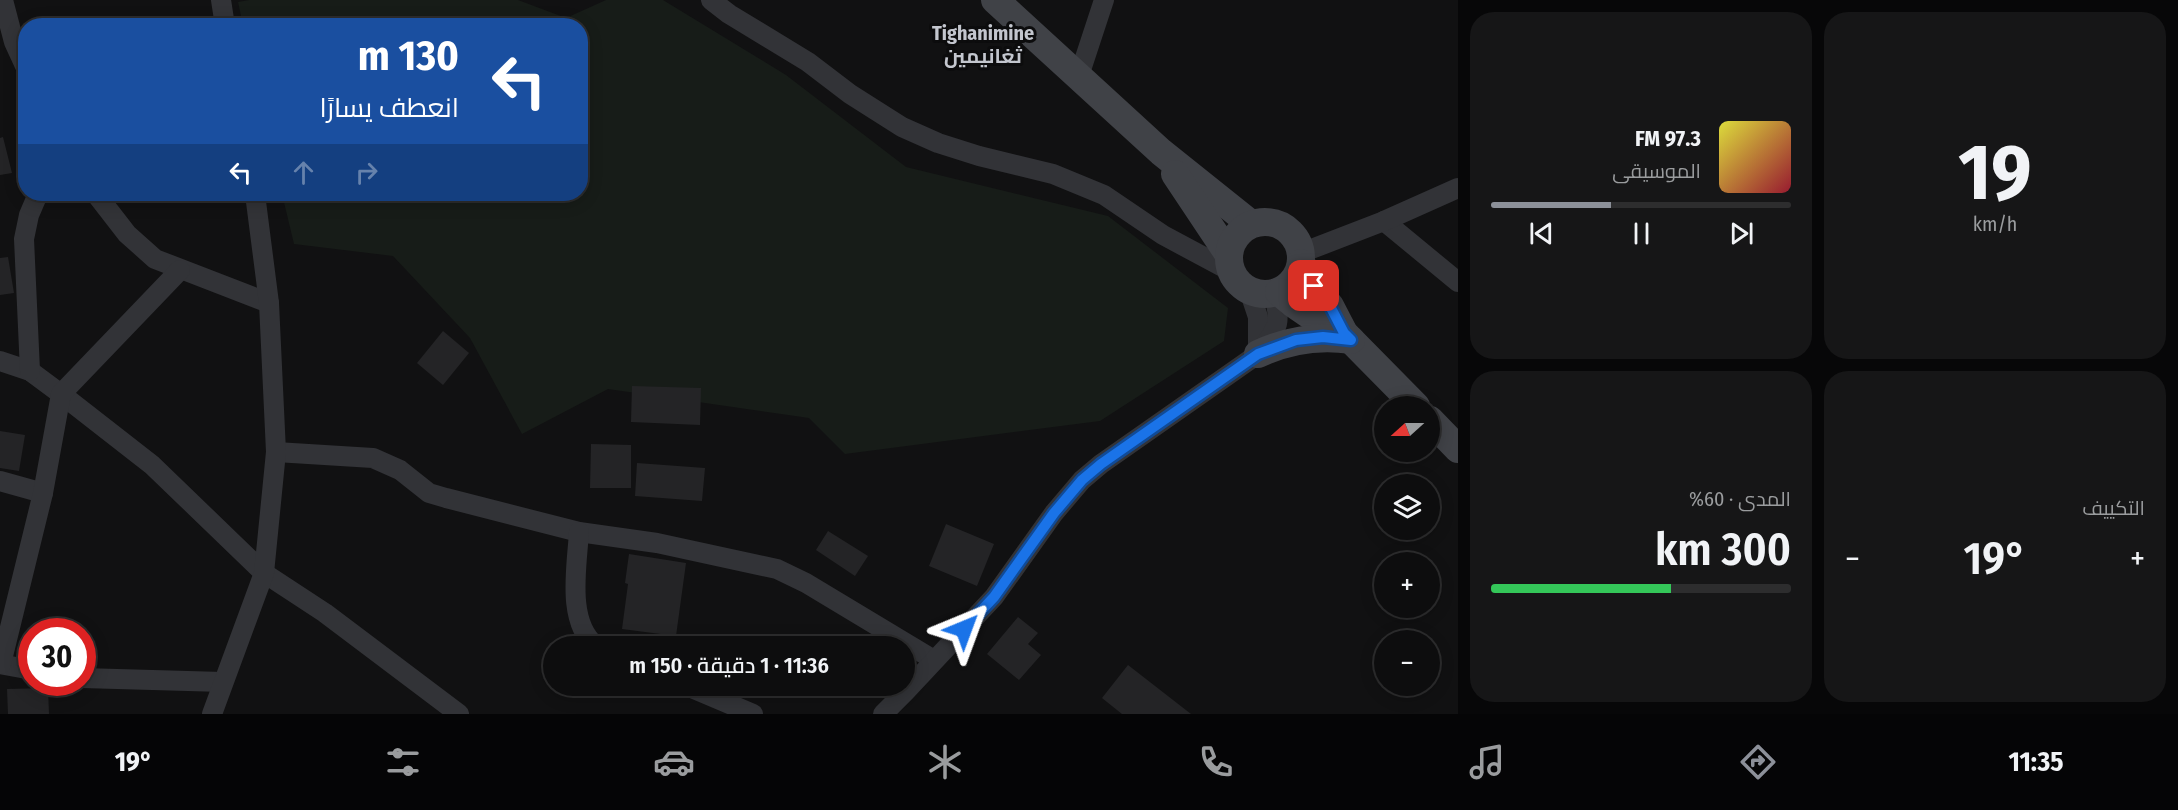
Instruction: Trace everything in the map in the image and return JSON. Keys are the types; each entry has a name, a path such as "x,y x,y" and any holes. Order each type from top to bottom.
{"street":[{"path":"3,0 18,51"},
{"path":"221,0 224,18"},
{"path":"711,0 729,14 808,62 850,94 902,127 938,143 979,156 1053,174 1104,195 1163,235 1252,280 1347,337"},
{"path":"995,0 1161,152 1251,224"},
{"path":"1079,76 1104,0"},
{"path":"1161,152 1252,280 1289,285 1298,273 1301,258"},
{"path":"1301,258 1458,188"},
{"path":"30,372 24,239 29,215 35,201"},
{"path":"102,201 134,240 155,259 269,303"},
{"path":"212,714 264,573 276,452 269,303 256,201"},
{"path":"1258,354 1258,318 1252,280 1231,245 1236,236 1251,224 1264,221 1277,223 1289,230 1297,240 1301,258 1314,286 1330,306 1347,337 1406,396"},
{"path":"1384,221 1458,282"},
{"path":"18,667 0,664 43,493 61,394 180,270"},
{"path":"883,714 994,597 1054,513 1082,480 1101,464 1258,354 1296,340 1347,337"},
{"path":"0,361 30,372 61,394 152,465 264,573 325,613 459,714"},
{"path":"1440,430 1458,449"},
{"path":"276,452 373,458 400,470 429,493 579,532 657,543 777,569 836,600 934,660"},
{"path":"0,481 43,493"},
{"path":"579,532 576,600 582,630 587,636"},
{"path":"96,678 222,682"},
{"path":"711,696 753,714"}],"shaded area":[{"path":"249,0 518,0 566,18 241,18 238,2"},
{"path":"606,0 663,0 786,75 906,167 1108,216 1228,308 1224,341 1100,421 845,454 809,418 608,389 522,434 470,338 393,256 294,244 284,201 588,201 588,18 566,18"}],"building":[{"path":"3,137 12,173 0,175 0,138"},
{"path":"8,257 14,293 0,295 0,258"},
{"path":"443,331 469,353 443,385 417,363"},
{"path":"632,386 701,388 700,425 631,422"},
{"path":"0,431 25,435 19,471 0,468"},
{"path":"591,444 631,445 631,488 590,488"},
{"path":"637,463 705,468 702,501 635,496"},
{"path":"946,524 994,544 977,586 929,566"},
{"path":"828,531 868,556 855,576 816,550"},
{"path":"629,554 686,563 676,636 622,629 628,584 625,583"},
{"path":"1018,617 1038,633 1028,644 1041,655 1019,680 987,654"},
{"path":"1128,665 1191,714 1122,714 1102,698"},
{"path":"7,689 18,689 18,696 48,696 49,714 8,714"}],"district":[{"name":"Tighanimine ثغانيمين","path":"983,44"}],"route":[{"path":"964,629 994,597 1054,513 1082,480 1101,464 1258,354 1270,348 1310,338 1351,340 1344,333 1330,306 1314,286"}]}
